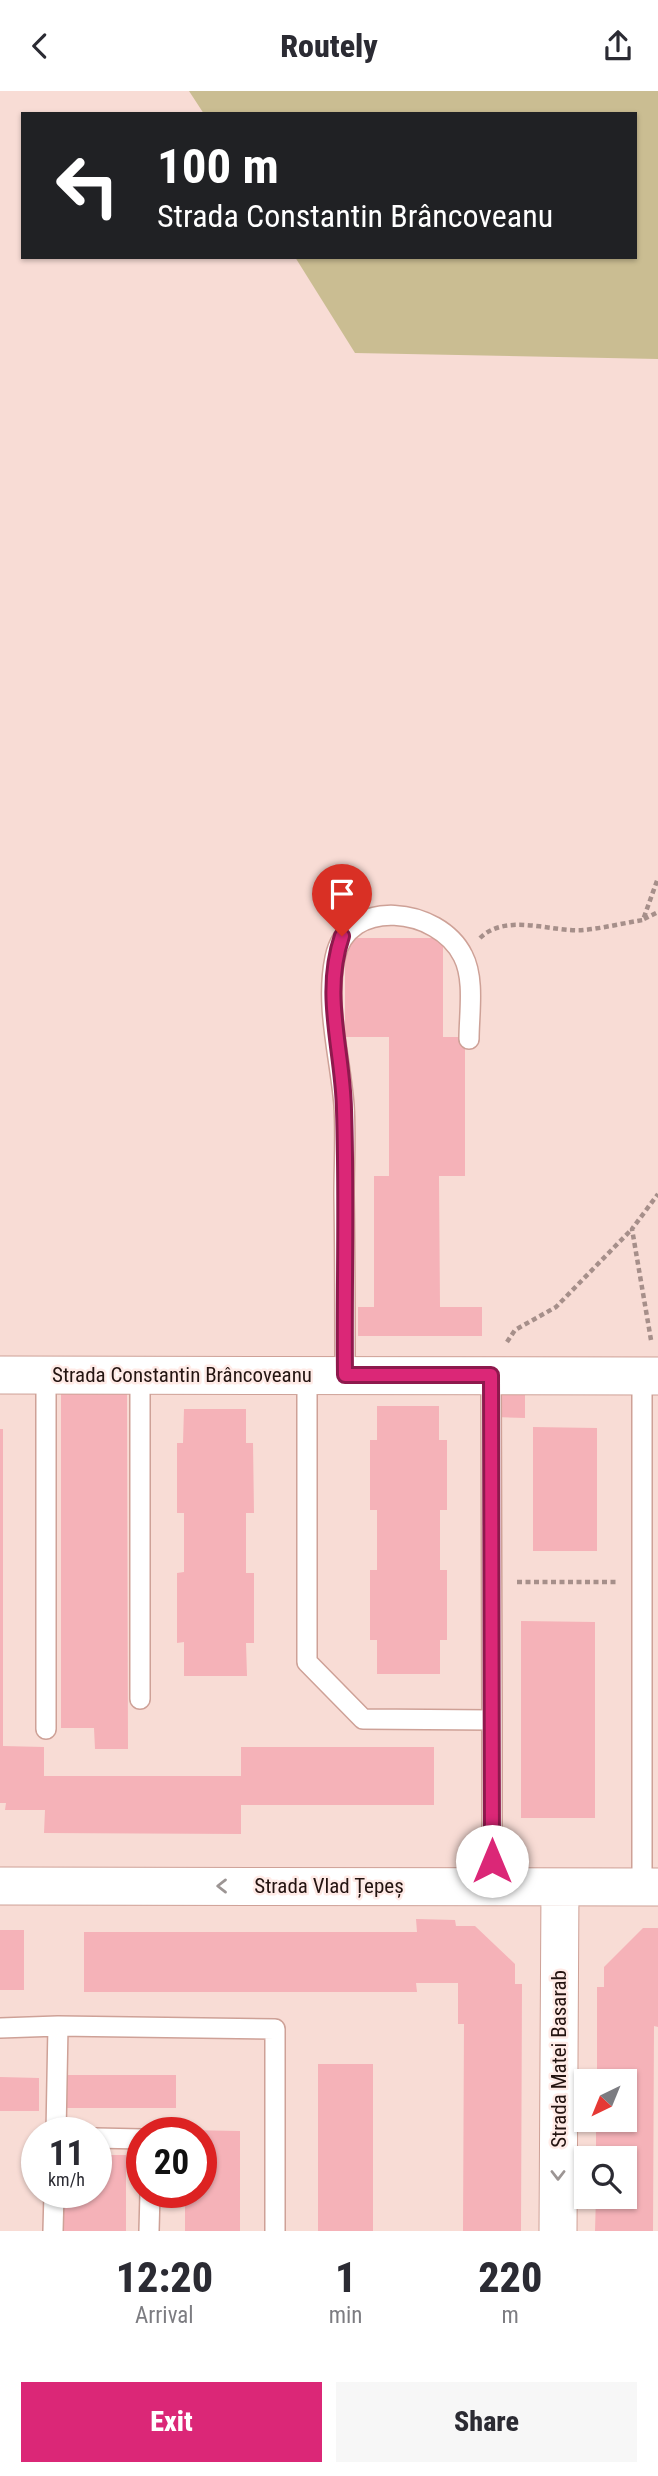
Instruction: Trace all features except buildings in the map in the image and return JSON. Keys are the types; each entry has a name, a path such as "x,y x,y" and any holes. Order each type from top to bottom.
{"street":[{"name":"Strada Constantin Brâncoveanu","path":"0,1375 653,1376"},
{"name":"Strada Vlad Țepeș","path":"0,1885 650,1887"},
{"name":"Strada Matei Basarab","path":"558,2231 560,1887"}],"lane":[{"path":"345,1375 344,1106 332,1010 332,974 342,936 356,924 372,917 414,917 434,925 463,955 469,974 469,1039"},
{"path":"46,1375 46,1729"},
{"path":"140,1375 140,1699"},
{"path":"307,1375 307,1663 363,1719 492,1720"},
{"path":"478,1375 492,1581 492,1886"},
{"path":"650,1887 642,1582 653,1376"},
{"path":"0,2028 58,2026 275,2029 275,2231"},
{"path":"56,2117 58,2026"},
{"path":"53,2231 54,2208"},
{"path":"149,2231 150,2208"}],"path":[{"path":"643,920 658,878"},
{"path":"463,955 486,932 523,924 582,930 643,920 658,912"},
{"path":"478,1375 515,1330 556,1307 632,1229 658,1194"},
{"path":"632,1229 653,1376"},
{"path":"492,1581 642,1582"}],"shaded area":[{"path":"189,91 658,91 658,359 355,353 296,259 637,259 637,112 203,112"}],"route":[{"path":"342,936 332,974 332,1010 344,1106 345,1375 491,1375 492,1861"}]}
